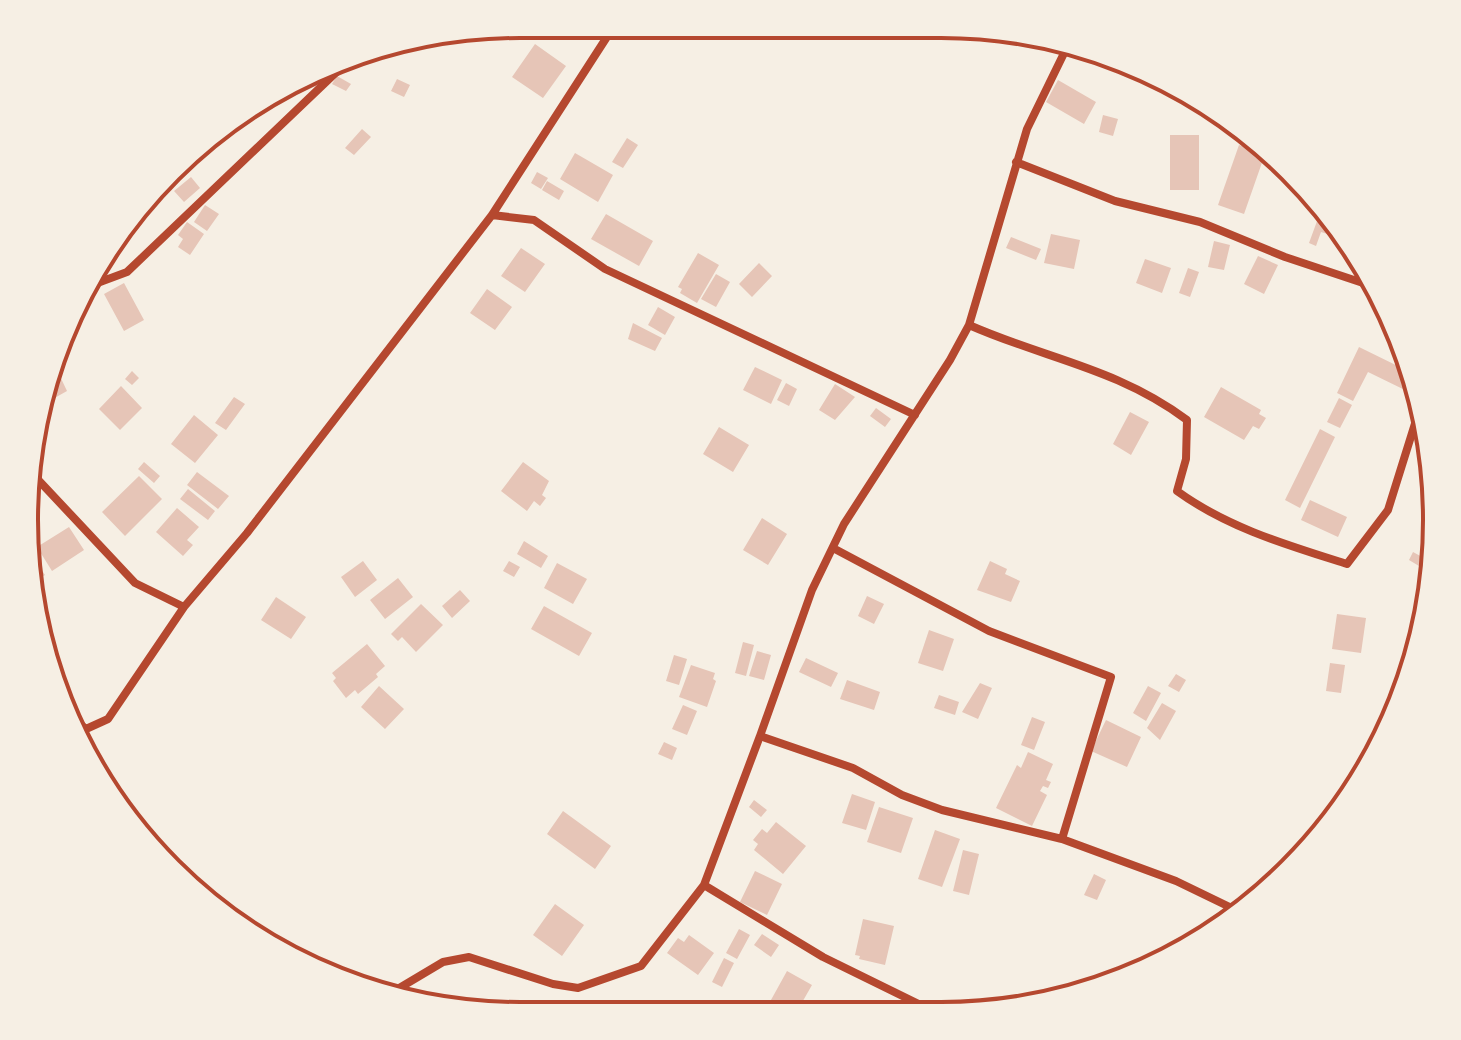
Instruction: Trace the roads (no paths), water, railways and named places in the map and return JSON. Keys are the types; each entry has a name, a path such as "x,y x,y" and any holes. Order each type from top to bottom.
{"street":[{"path":"86,729 108,719 184,607 247,533 492,215 606,38"},
{"path":"401,987 443,962 469,957 553,984 578,988 623,976 641,966 704,885 812,590 859,497 915,415 969,325 1027,129 1064,54"},
{"path":"102,281 127,272 331,77"},
{"path":"1016,162 1115,201 1200,222 1285,257 1360,282"},
{"path":"492,215 534,220 605,269 915,415"},
{"path":"969,325 1005,341 1095,368 1162,402 1187,420 1186,459 1177,491 1207,513 1270,539 1347,564 1388,510 1414,427"},
{"path":"40,481 135,583 184,607"},
{"path":"833,548 989,631 1111,677 1062,839"},
{"path":"760,736 853,768 902,795 942,810 1062,839 1176,881 1228,906"},
{"path":"704,885 823,957 915,1002"}]}
